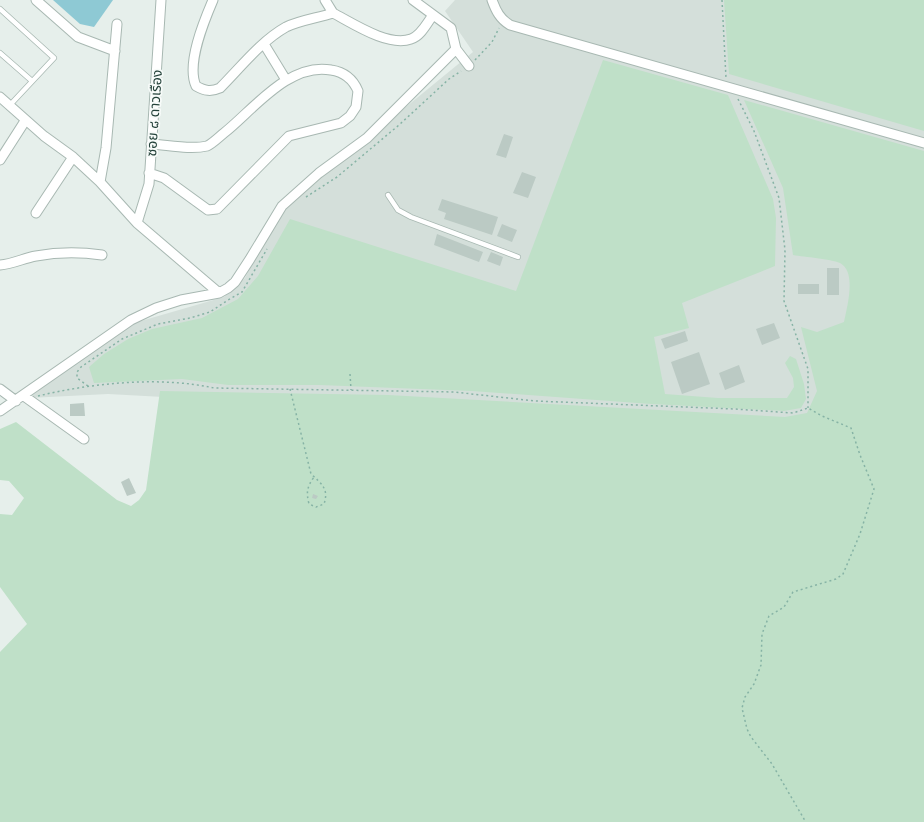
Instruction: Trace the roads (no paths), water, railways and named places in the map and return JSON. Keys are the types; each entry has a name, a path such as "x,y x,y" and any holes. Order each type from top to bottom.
{"street":[{"path":"36,0 78,36 115,50"},
{"name":"ซอย ๘ ดาวเรือง","path":"137,223 144,205 149,173 161,0"},
{"path":"213,0 194,58 192,72 196,86 203,90 212,91 220,88 264,44 286,28 300,21 334,13"},
{"path":"325,0 334,13 390,40 402,41 411,39 421,32 433,15"},
{"path":"413,0 450,28 456,49 468,66"},
{"path":"492,0 503,21 510,26 924,143"},
{"path":"100,182 106,148 117,24"},
{"path":"264,44 286,80"},
{"path":"0,411 24,396 131,320 156,308 182,300 219,292 234,282 282,206 318,173 366,138 456,49"},
{"path":"149,173 164,178 208,210 217,209 289,136 341,123 350,116 356,107 358,91 355,84 349,77 339,71 324,69 307,71 286,80 266,95 207,146 191,147 152,144"},
{"path":"0,97 25,121 73,157 100,182 137,223 219,292"},
{"path":"0,160 25,121"},
{"path":"36,213 73,157"},
{"path":"0,265 35,256 61,253 86,253 102,255"},
{"path":"0,389 16,401"},
{"path":"24,396 84,440"}],"lane":[{"path":"0,9 54,58 10,105"},
{"path":"0,53 32,81"},
{"path":"388,195 398,210 410,217 518,257"}],"water":[{"path":"53,0 113,0 94,27 80,24"}]}
